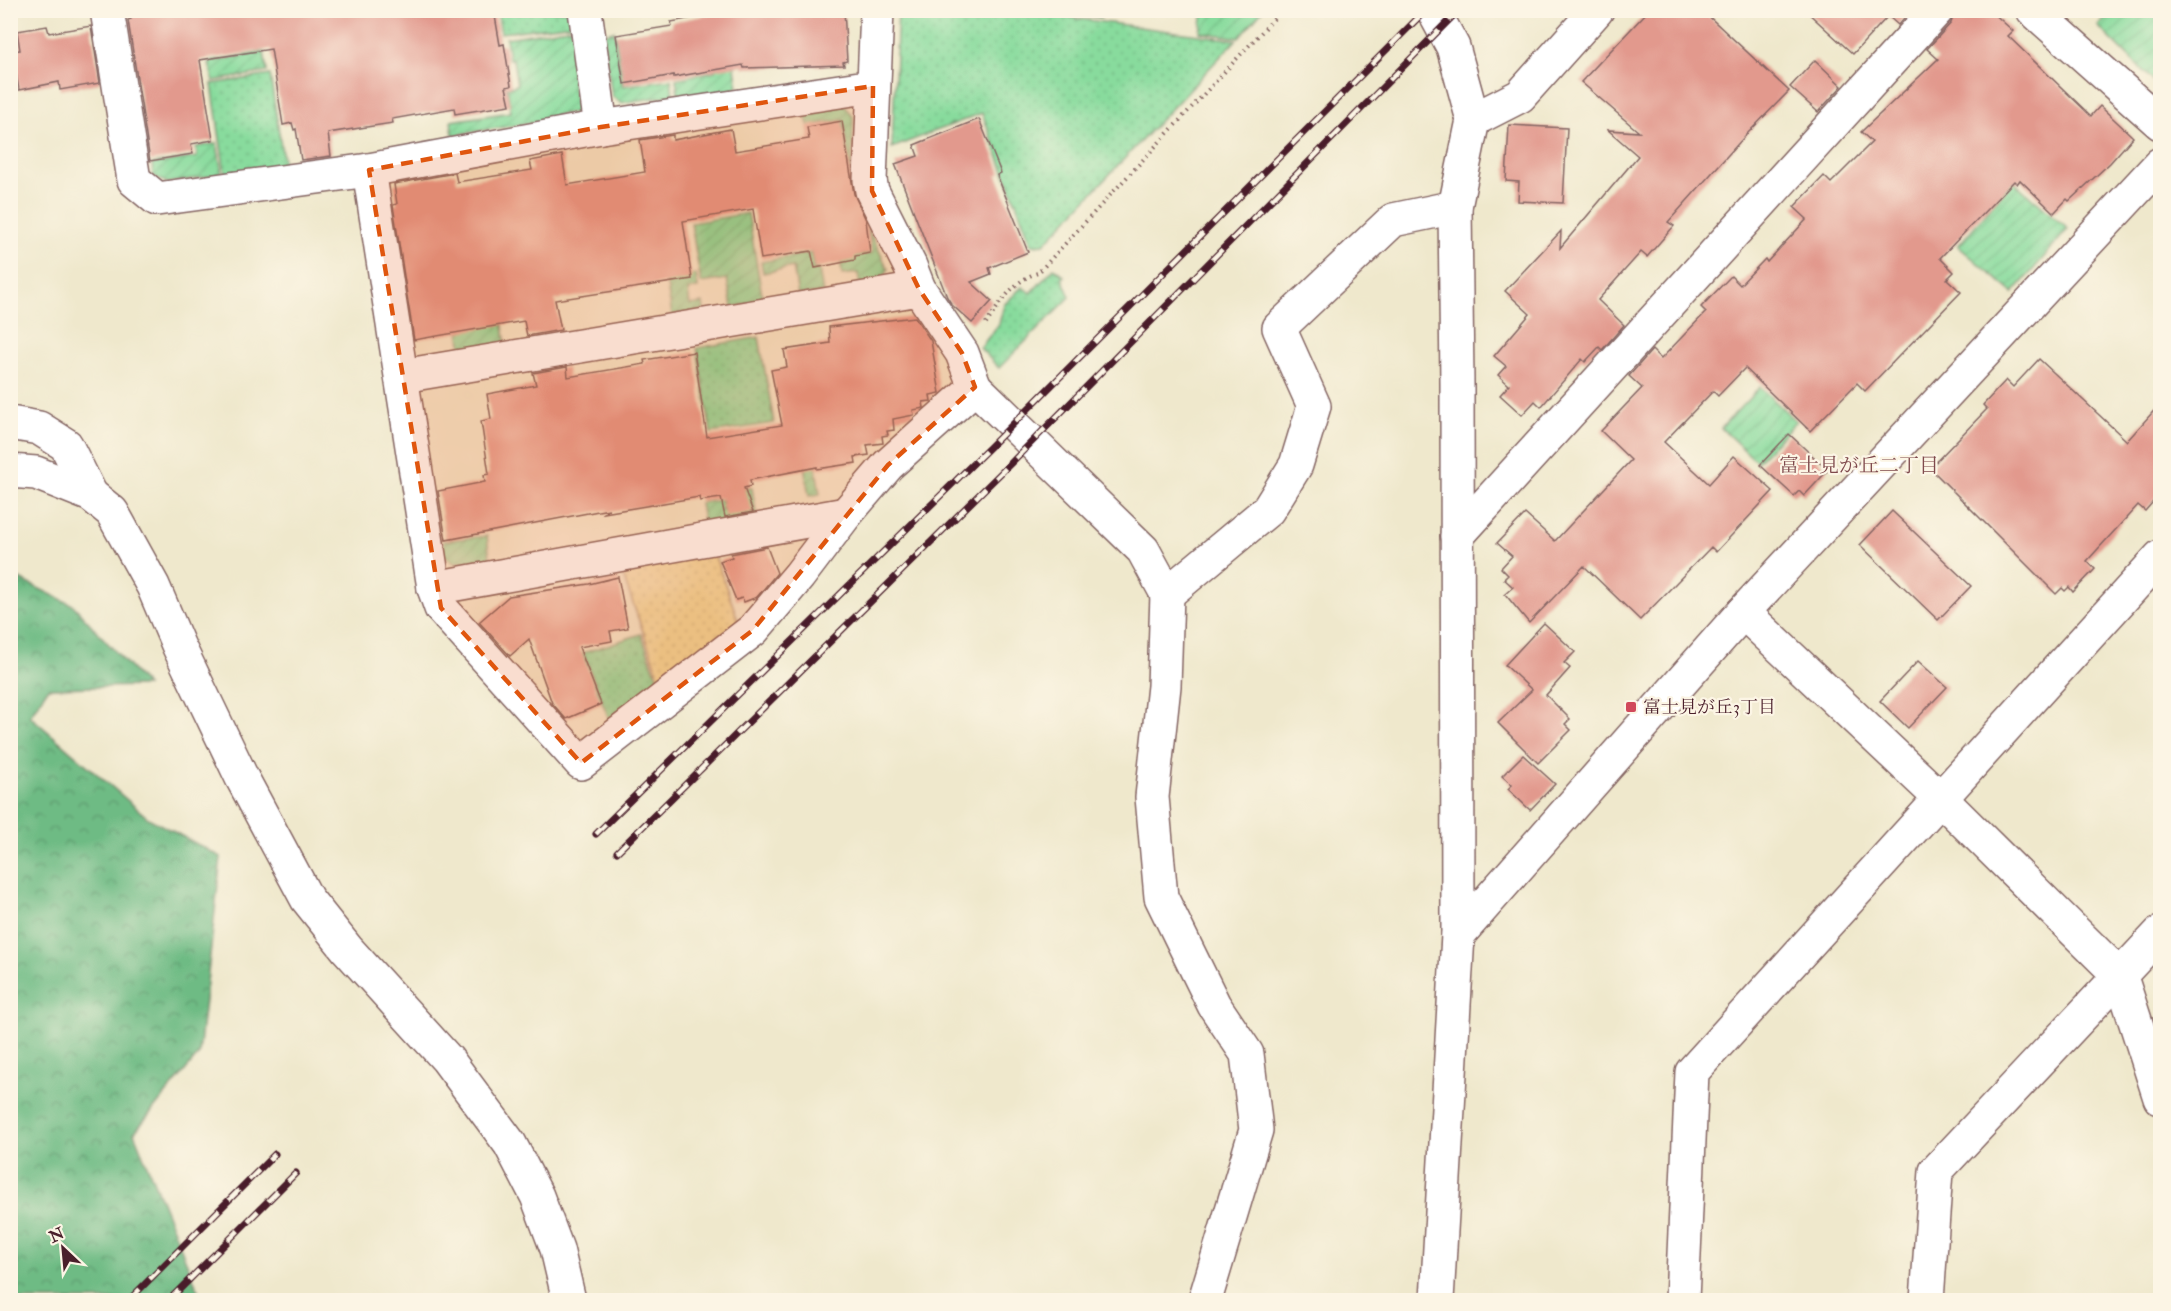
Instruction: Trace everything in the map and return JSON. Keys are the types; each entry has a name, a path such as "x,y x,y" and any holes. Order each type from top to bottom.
{"street":[{"path":"107,10 134,180 157,199 369,170 601,127 873,86"},
{"path":"585,10 601,127"},
{"path":"877,10 870,180 872,191 910,266 919,289 962,353 975,387 1143,550 1167,594 1164,686 1152,796 1161,897 1214,1005 1247,1054 1256,1130 1205,1300"},
{"path":"1433,10 1453,47 1473,120 1455,207 1458,935 1437,1300"},
{"path":"1473,120 1520,96 1597,10"},
{"path":"1456,536 1937,10"},
{"path":"2032,10 2160,123"},
{"path":"1458,935 1743,612 2160,164"},
{"path":"369,170 434,588 441,608 581,763 753,630 888,465 975,387"},
{"path":"1167,594 1268,510 1296,465 1314,406 1279,328 1393,220 1455,207"},
{"path":"402,376 919,289"},
{"path":"10,423 39,428 66,445 90,495"},
{"path":"10,471 36,473 90,495 112,512 153,586 179,647 242,778 308,899 347,949 447,1059 510,1144 537,1196 553,1238 569,1300"},
{"path":"434,588 846,514"},
{"path":"1682,1300 1692,1072 2160,557"},
{"path":"1743,612 1940,798 2121,977 2160,1098"},
{"path":"1927,1300 1936,1171 2160,933"}],"path":[{"path":"962,353 980,333 1004,296 1029,275 1038,273 1282,10"}],"highlighted area":[{"path":"873,86 872,191 919,289 962,353 975,387 888,465 753,630 581,763 441,608 369,170 601,127"}],"green space":[{"path":"1203,10 1262,11 1239,38 1200,32"},
{"path":"497,11 573,11 575,24 501,33"},
{"path":"898,11 1021,11 1236,40 1044,244 1032,245 982,113 892,148"},
{"path":"1052,11 1102,11 1101,18"},
{"path":"2113,11 2160,11 2160,88 2098,26"},
{"path":"574,27 582,77 572,80 577,112 556,115 556,119 453,135 451,121 511,112 507,88 517,85 513,59 509,59 506,38"},
{"path":"614,31 623,86 671,79 673,95 621,103 612,96 603,34"},
{"path":"264,52 267,72 213,81 209,62"},
{"path":"734,60 738,88 679,99 676,79 715,71 715,63"},
{"path":"270,75 284,165 225,174 212,84"},
{"path":"844,104 853,117 852,177 843,120 808,125 804,112"},
{"path":"217,143 222,174 167,183 153,176 152,164 197,157 196,147"},
{"path":"2013,181 2068,229 2013,293 1958,246"},
{"path":"748,213 763,301 732,307 727,279 701,283 691,223"},
{"path":"868,228 888,269 881,284 860,287 858,273 842,275 840,258 872,253"},
{"path":"811,253 814,270 819,269 823,293 798,295 793,267 763,273 761,262"},
{"path":"1054,268 1064,276 1062,278 1070,297 999,368 980,348 999,324 1004,305 1022,287 1031,293"},
{"path":"696,274 698,288 688,290 690,305 703,303 704,310 672,315 666,279"},
{"path":"501,315 506,344 462,351 458,322"},
{"path":"759,337 774,423 711,433 697,348"},
{"path":"1760,387 1796,421 1757,462 1721,428"},
{"path":"797,421 810,430 820,494 809,496"},
{"path":"752,488 757,519 704,527 700,503 721,500 722,510 741,508 738,490"},
{"path":"487,536 490,558 454,563 444,555 443,541"},
{"path":"11,575 73,605 147,686 48,688 30,716 148,818 221,857 199,1054 134,1133 202,1300 11,1300"},
{"path":"641,634 658,680 609,719 583,653"}],"sand":[{"path":"714,554 739,622 660,679 621,570"}],"building":[{"path":"130,10 494,10 500,45 504,44 511,86 506,87 510,105 455,114 454,108 392,119 393,123 328,133 331,156 301,160 296,129 294,130 292,123 283,125 271,49 200,60 213,140 191,144 193,154 150,161 128,20 131,19"},
{"path":"734,10 844,10 847,61 843,62 844,65 744,68 743,65 624,84 616,35 672,26 671,22"},
{"path":"1649,10 1702,10 1789,91 1668,222 1674,226 1647,257 1641,252 1598,300 1624,325 1602,350 1599,347 1585,362 1582,359 1541,407 1535,401 1522,415 1500,395 1509,385 1498,375 1506,366 1494,356 1530,314 1505,291 1561,231 1560,248 1638,156 1608,130 1639,132 1581,82"},
{"path":"1805,10 1911,10 1898,25 1888,16 1853,54"},
{"path":"1955,10 1990,10 2013,31 2008,36 2091,116 2100,106 2133,137 2110,163 2054,213 2020,180 2017,184 2014,181 1940,258 1954,272 1947,279 1961,292 1865,391 1857,383 1810,431 1745,368 1718,396 1713,391 1664,442 1709,484 1734,456 1773,491 1716,552 1711,547 1640,620 1584,566 1529,623 1505,594 1513,587 1504,579 1508,575 1501,568 1512,556 1497,543 1525,514 1555,541 1631,460 1601,431 1642,388 1629,376 1652,350 1661,359 1706,312 1701,307 1731,276 1740,285 1765,259 1767,262 1807,219 1794,207 1824,176 1831,183 1872,142 1861,132 1938,59 1927,49 1951,23"},
{"path":"47,26 49,33 91,26 100,83 60,90 59,82 19,90 12,51 20,50 17,31"},
{"path":"1815,60 1842,86 1818,112 1790,87"},
{"path":"979,119 1001,173 997,175 1028,252 989,268 991,274 971,282 992,301 972,323 952,305 947,297 895,164 918,156 914,145"},
{"path":"842,121 854,194 866,220 870,253 855,256 855,260 815,268 811,251 761,259 753,209 683,221 692,279 555,300 561,330 527,336 524,321 414,340 393,205 397,204 394,184 455,173 457,182 532,170 530,161 562,155 567,185 645,172 640,140 673,135 673,140 731,129 735,151 809,139 807,127"},
{"path":"1509,125 1567,128 1563,203 1518,201 1519,182 1506,181"},
{"path":"915,317 931,341 940,393 930,395 931,401 923,402 924,408 913,410 914,415 893,419 894,430 887,431 888,435 882,436 883,443 867,445 869,455 855,457 856,463 817,469 817,467 750,480 751,486 744,488 753,512 725,517 721,498 700,501 699,497 604,513 609,509 446,540 438,491 485,482 484,475 489,474 481,421 491,419 487,394 536,385 533,373 567,367 568,377 645,364 644,360 694,352 707,437 782,425 771,370 787,367 784,350 830,343 829,327"},
{"path":"2039,359 2127,441 2160,404 2160,494 2145,511 2138,505 2087,561 2095,569 2073,592 2069,587 2065,591 2062,588 2056,594 1930,468 1987,409 1983,405 2006,380 2013,387"},
{"path":"1789,434 1828,470 1804,496 1799,491 1794,496 1760,465"},
{"path":"1892,511 1971,586 1938,620 1860,545"},
{"path":"767,547 777,573 757,597 744,602 742,598 736,600 720,561 732,557 731,554"},
{"path":"618,577 628,628 610,631 612,641 579,647 601,704 566,719 552,703 529,639 510,656 479,622 509,596 589,584"},
{"path":"1544,623 1575,652 1564,663 1570,668 1546,695 1570,719 1565,724 1571,730 1538,763 1498,723 1532,690 1505,665"},
{"path":"1918,661 1947,687 1908,728 1880,701"},
{"path":"1523,755 1555,784 1530,810 1508,789 1512,785 1502,776"}],"railway":[{"path":"596,834 991,446 1426,10"},
{"path":"617,852 1011,463 1459,10"},
{"path":"130,1299 275,1154"},
{"path":"169,1300 296,1173"}],"place":[{"name":"富士見が丘3丁目","path":"1631,707"}],"district":[{"name":"富士見が丘二丁目","path":"1859,465"}]}
